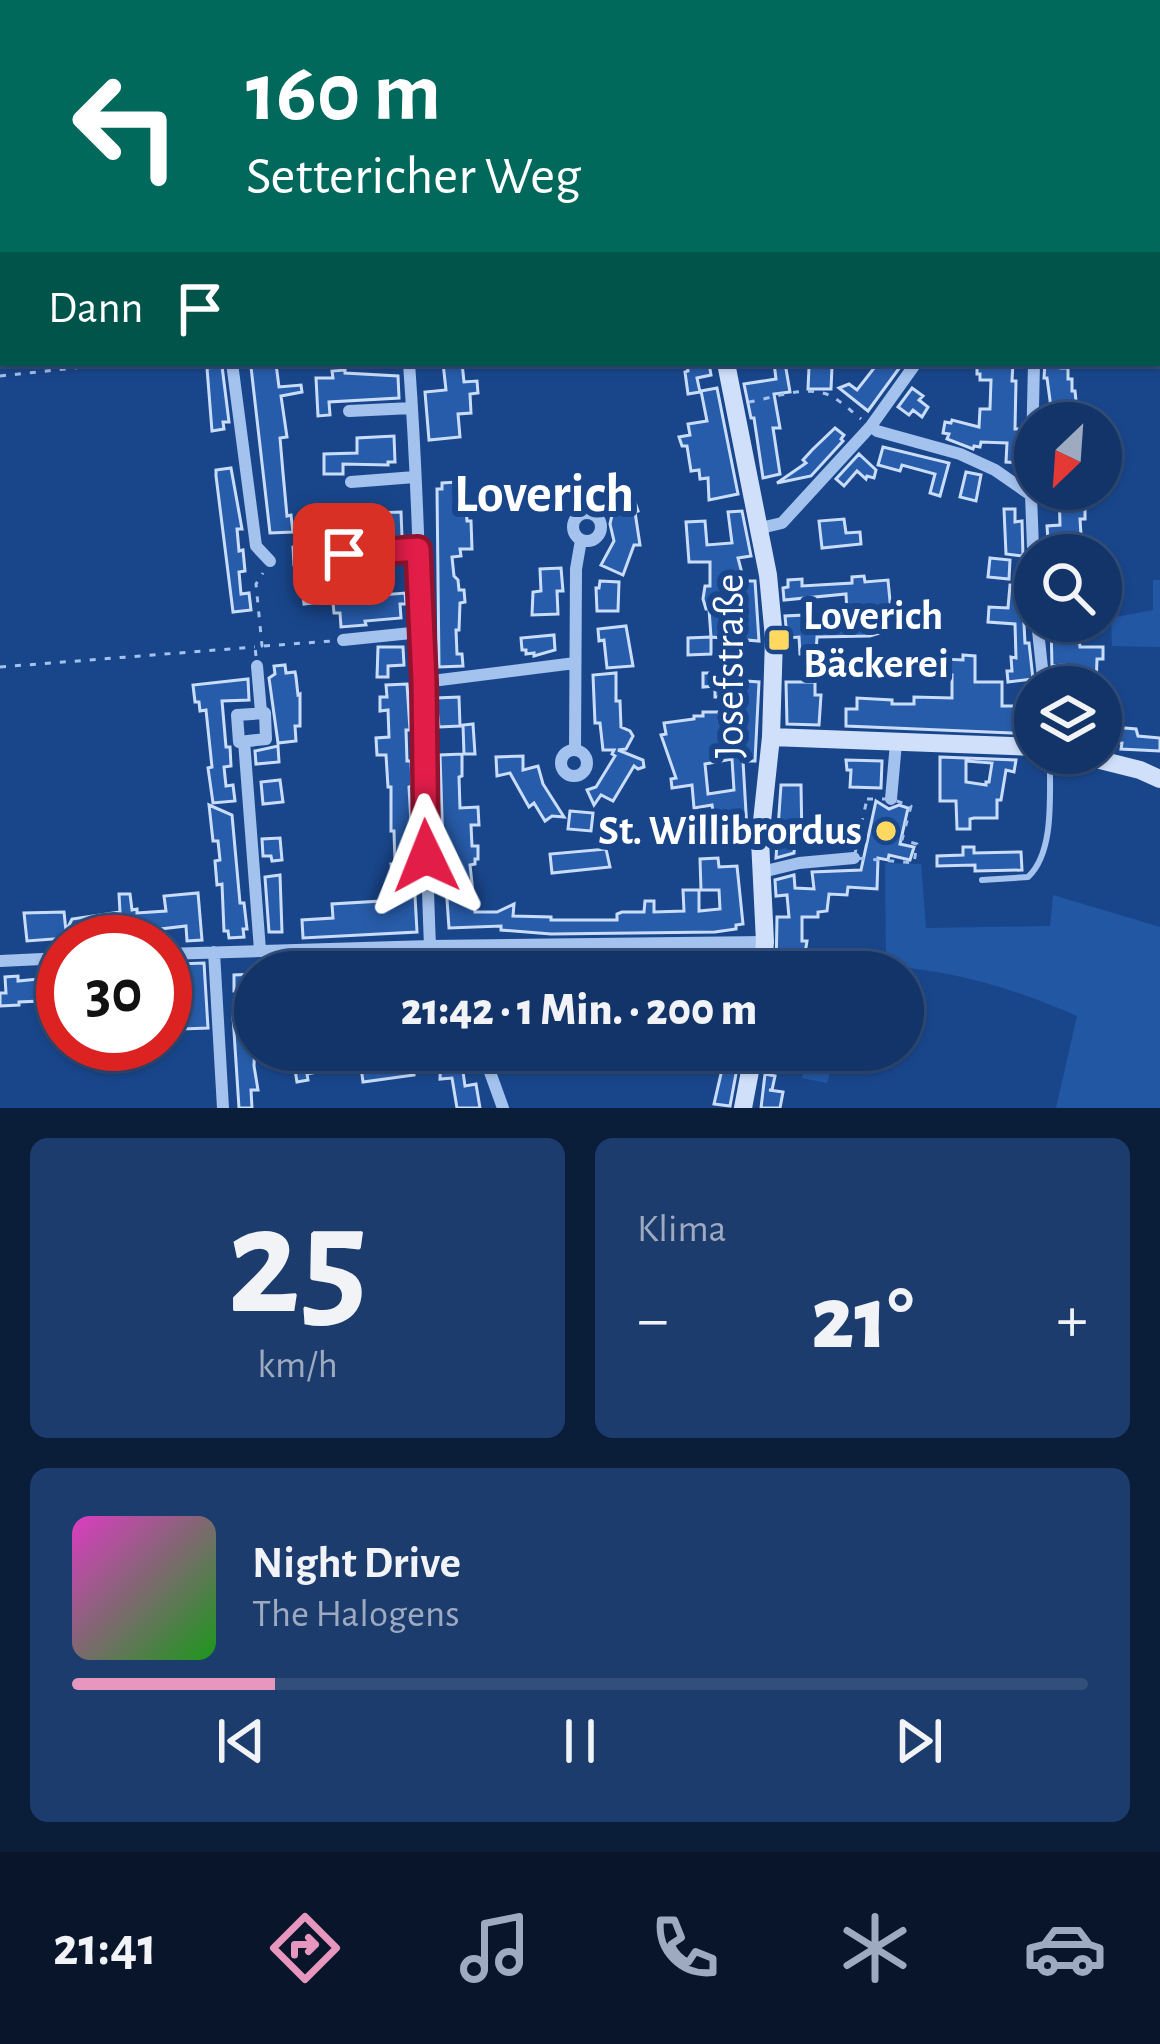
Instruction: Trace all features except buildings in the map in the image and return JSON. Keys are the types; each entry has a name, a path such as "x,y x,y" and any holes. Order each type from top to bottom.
{"street":[{"path":"232,366 256,546 270,561"},
{"path":"409,366 424,682 424,810 441,951"},
{"name":"Josefstraße","path":"728,366 769,574 773,638 771,737 760,840 764,951"},
{"path":"760,528 782,523 871,426 914,366"},
{"path":"1033,402 1034,366"},
{"path":"349,411 412,408"},
{"path":"871,426 960,454 1014,483"},
{"path":"351,482 416,477"},
{"path":"575,750 576,569 581,540"},
{"path":"344,554 418,549"},
{"path":"343,640 421,632"},
{"path":"424,682 575,663"},
{"path":"256,666 261,712"},
{"path":"261,712 265,713 266,739 238,742 237,715 261,712"},
{"path":"771,737 1014,746"},
{"path":"244,741 260,950"},
{"path":"891,799 896,743"},
{"path":"1122,766 1160,779"},
{"path":"762,872 854,858"},
{"path":"192,953 765,942"},
{"path":"214,952 223,1108"},
{"path":"0,961 36,959"},
{"path":"490,1071 503,1108"},
{"path":"742,1108 750,1071"}],"lane":[{"path":"982,880 1028,877 1040,866 1046,850 1049,774"}],"path":[{"path":"0,376 93,366"},
{"path":"735,404 797,392 822,393 871,426"},
{"path":"262,646 256,584 270,561"},
{"path":"0,667 343,640"},
{"path":"255,647 256,666"},
{"path":"867,799 891,799 911,806 902,840 917,844 917,863 854,858 867,799"}],"shaded area":[{"path":"1153,580 1160,580 1160,647 1112,646 1112,642 1122,642 1122,616 1153,610"},
{"path":"885,863 921,864 926,928 1050,926 1053,895 1160,927 1160,1108 1056,1108 1077,1016 983,982 924,971 924,951 886,951"},
{"path":"803,1071 830,1071 827,1083 802,1078"}],"place":[{"name":"Loverich Bäckerei","path":"779,640"},
{"name":"St. Willibrordus","path":"886,831"}],"district":[{"name":"Loverich","path":"544,495"}],"route":[{"path":"344,554 418,549 426,856"}]}
